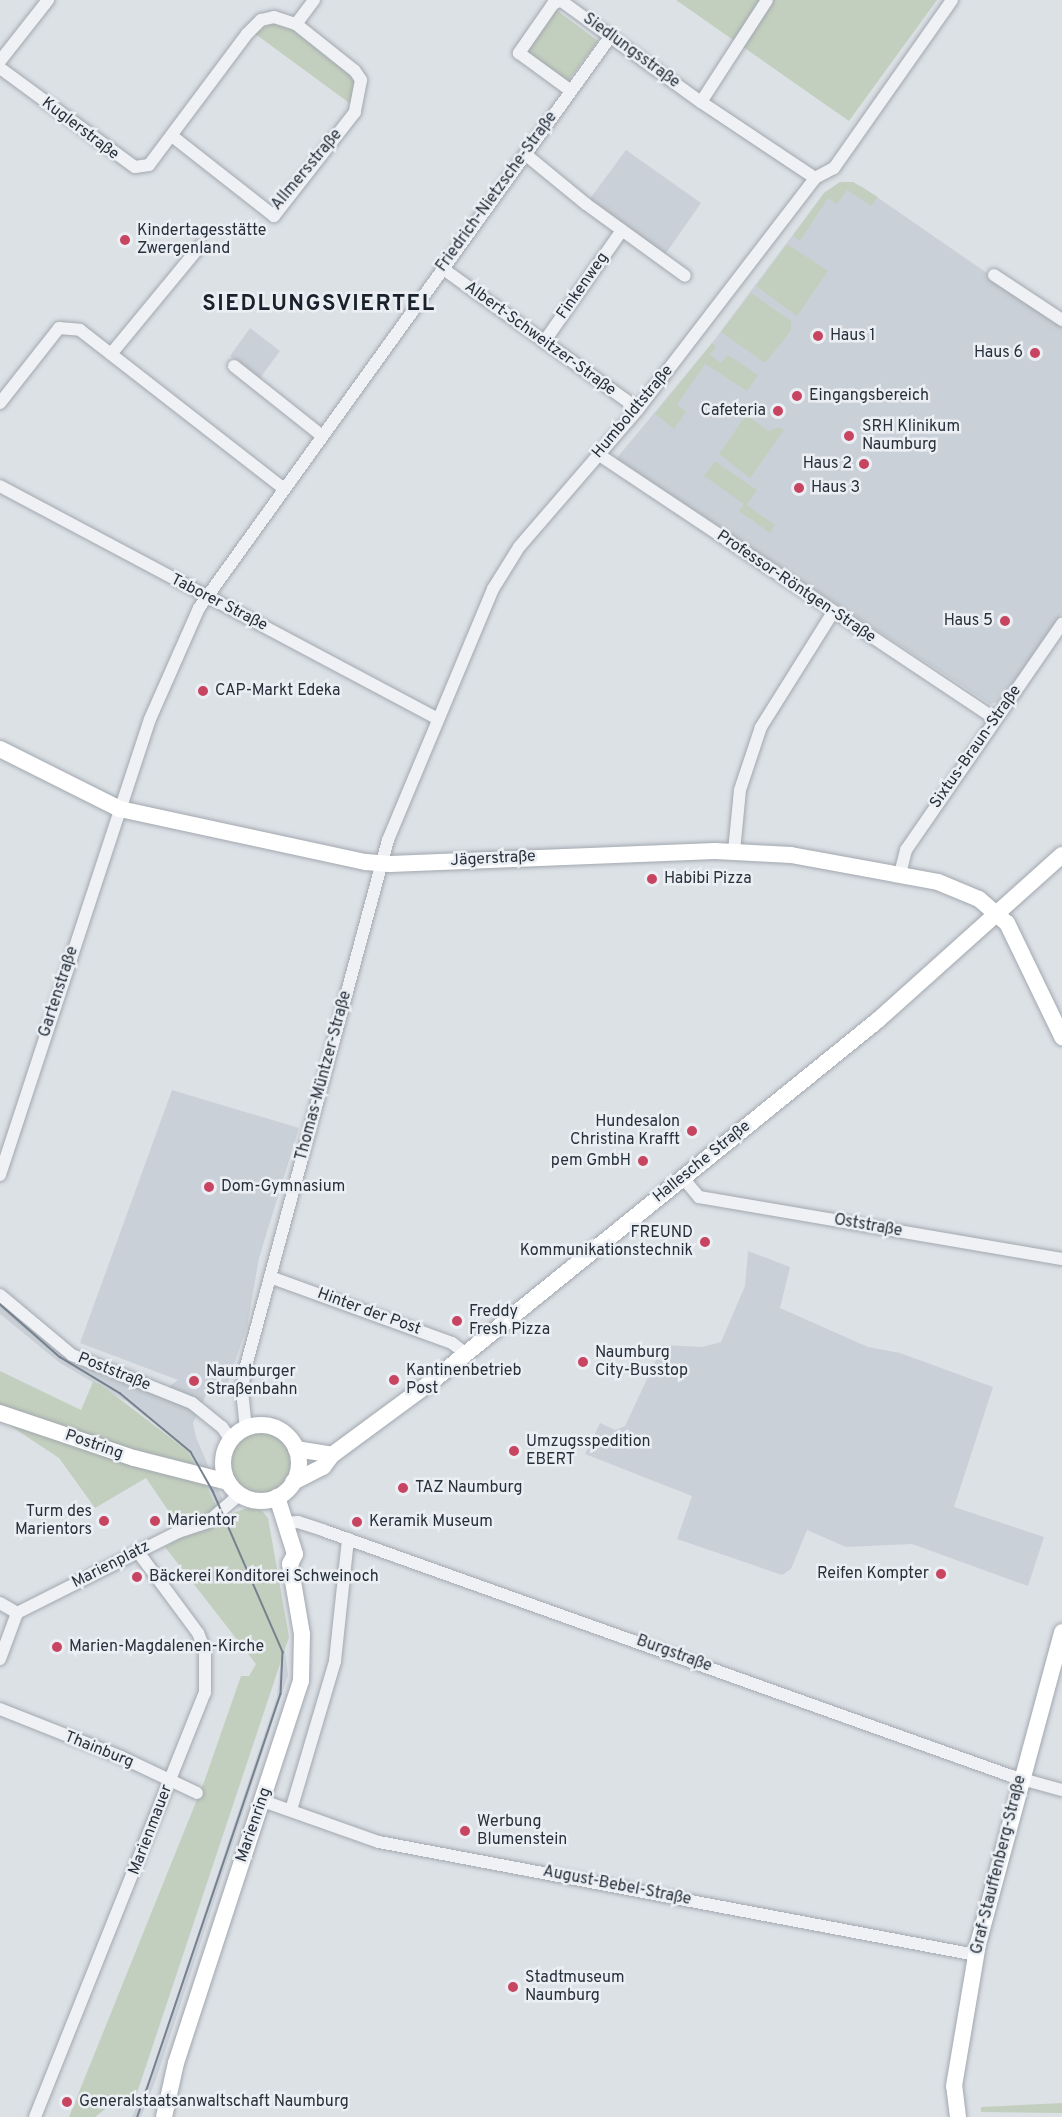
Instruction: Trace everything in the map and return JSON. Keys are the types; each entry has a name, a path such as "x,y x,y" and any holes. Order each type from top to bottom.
{"main road":[{"name":"Jägerstraße","path":"0,748 120,809 382,864 734,851 791,855 900,874 968,894 996,912 1012,930 1062,1037"},
{"name":"Hallesche Straße","path":"293,1482 323,1467 332,1455 465,1353 878,1020 1062,855"},
{"name":"Postring","path":"0,1413 134,1458 190,1472 234,1488"},
{"path":"190,1472 215,1466 224,1458 231,1440 246,1429 259,1425 276,1428 296,1449 332,1455"},
{"path":"224,1458 234,1488 257,1500 277,1497 293,1482 298,1468 296,1449"},
{"name":"Marienring","path":"170,2082 263,1800 303,1666 290,1564 295,1554 277,1497"},
{"name":"Graf-Stauffenberg-Straße","path":"956,2110 976,1955 1062,1632"},
{"path":"168,2113 170,2082"},
{"path":"152,2117 170,2082"}],"street":[{"path":"0,61 48,0"},
{"path":"296,24 314,0"},
{"name":"Siedlungsstraße","path":"570,90 519,53 553,4 560,0 701,102 815,178"},
{"path":"701,102 767,0"},
{"name":"Humboldtstraße","path":"382,864 391,831 505,567 638,409 815,178 834,168 952,0"},
{"name":"Kuglerstraße","path":"0,68 135,167 149,165 247,34 261,20 274,17 296,24"},
{"name":"Allmersstraße","path":"172,136 274,216 355,112 361,80 355,71 296,24"},
{"name":"Friedrich-Nietzsche-Straße","path":"120,809 154,708 205,597 610,37"},
{"path":"525,154 685,276"},
{"name":"Finkenweg","path":"544,342 622,230"},
{"path":"111,354 200,246"},
{"name":"Albert-Schweitzer-Straße","path":"442,268 638,409"},
{"path":"994,276 1062,320"},
{"path":"0,403 59,328 80,330 283,488"},
{"path":"234,366 321,435"},
{"name":"Professor-Röntgen-Straße","path":"598,454 995,719"},
{"name":"Taborer Straße","path":"0,486 438,719"},
{"path":"734,851 740,790 760,727 832,612"},
{"name":"Sixtus-Braun-Straße","path":"900,874 906,850 1062,624"},
{"name":"Gartenstraße","path":"0,1175 120,809"},
{"name":"Thomas-Müntzer-Straße","path":"246,1429 243,1378 382,864"},
{"name":"Oststraße","path":"683,1178 699,1197 1062,1258"},
{"name":"Hinter der Post","path":"270,1277 452,1343 465,1353"},
{"name":"Poststraße","path":"0,1295 80,1360 196,1405 222,1427 231,1440"},
{"name":"Marienplatz","path":"17,1613 138,1551 211,1520 234,1488"},
{"name":"Burgstraße","path":"285,1528 298,1522 1021,1779 1062,1790"},
{"name":"Marienring","path":"291,1810 335,1661 348,1539"},
{"name":"Marienmauer","path":"35,2117 205,1693 205,1651 198,1633 138,1551"},
{"path":"0,1604 17,1613 0,1659"},
{"name":"Thainburg","path":"0,1709 121,1757 197,1793"},
{"name":"August-Bebel-Straße","path":"263,1800 379,1842 976,1955"}],"shaded area":[{"path":"626,150 701,203 662,259 586,204"},
{"name":"SRH Klinikum Naumburg","path":"840,182 861,186 1062,325 1062,613 999,702 990,704 616,459 712,343 824,193"},
{"path":"250,328 280,351 260,378 230,356"},
{"name":"Dom-Gymnasium","path":"172,1090 299,1128 259,1258 247,1327 223,1396 208,1391 193,1423 196,1437 284,1645 288,1675 156,2079 141,2117 132,2117 150,2077 277,1696 281,1659 219,1510 188,1451 127,1402 60,1363 0,1314 0,1300 54,1348 104,1377 158,1395 178,1380 80,1343"},
{"path":"748,1251 790,1267 780,1308 868,1347 900,1353 993,1387 954,1507 1044,1537 1028,1586 912,1544 846,1547 807,1530 791,1569 782,1575 677,1539 692,1496 585,1454 600,1423 615,1430 625,1426 663,1345 702,1347 721,1342 745,1286"}],"green space":[{"path":"676,0 937,0 849,121"},
{"path":"555,9 598,41 566,84 523,52"},
{"path":"274,22 293,30 351,76 356,83 352,105 254,33"},
{"path":"840,182 853,182 878,197 871,206 847,190 837,204 828,198 800,241 793,236 824,193"},
{"path":"787,244 828,271 797,316 756,286"},
{"path":"751,293 791,321 791,331 765,363 721,332"},
{"path":"712,343 716,346 710,355 721,363 728,355 758,375 747,391 705,364 677,405 686,412 674,429 655,414"},
{"path":"746,415 769,431 779,427 784,430 750,478 719,454"},
{"path":"715,461 757,490 747,505 775,525 770,533 739,511 744,504 704,476"},
{"path":"0,1371 81,1410 93,1382 100,1384 188,1451 222,1517 250,1507 262,1511 268,1518 289,1637 136,2096 109,2106 95,2117 69,2117 204,1782 241,1676 249,1676 256,1664 165,1547 185,1535 146,1478 95,1508 59,1458 0,1419"},
{"path":"261,1432 283,1441 292,1463 283,1485 261,1494 239,1485 230,1463 239,1441"},
{"path":"1062,2103 1062,2113 981,2112 981,2107"}],"tram line":[{"path":"0,1304 60,1357 120,1393 191,1452 213,1491 283,1652 281,1694 138,2117"}],"place":[{"name":"Kindertagesstätte Zwergenland","path":"125,240"},
{"name":"Haus 1","path":"818,336"},
{"name":"Haus 6","path":"1035,353"},
{"name":"Eingangsbereich","path":"797,396"},
{"name":"Cafeteria","path":"778,411"},
{"name":"SRH Klinikum Naumburg","path":"849,436"},
{"name":"Haus 2","path":"864,464"},
{"name":"Haus 3","path":"799,488"},
{"name":"Haus 5","path":"1005,621"},
{"name":"CAP-Markt Edeka","path":"203,691"},
{"name":"Habibi Pizza","path":"652,879"},
{"name":"Hundesalon Christina Krafft","path":"692,1131"},
{"name":"pem GmbH","path":"643,1161"},
{"name":"Dom-Gymnasium","path":"209,1187"},
{"name":"FREUND Kommunikationstechnik","path":"705,1242"},
{"name":"Freddy Fresh Pizza","path":"457,1321"},
{"name":"Naumburg City-Busstop","path":"583,1362"},
{"name":"Kantinenbetrieb Post","path":"394,1380"},
{"name":"Naumburger Straßenbahn","path":"194,1381"},
{"name":"Umzugsspedition EBERT","path":"514,1451"},
{"name":"TAZ Naumburg","path":"403,1488"},
{"name":"Turm des Marientors","path":"104,1521"},
{"name":"Marientor","path":"155,1521"},
{"name":"Keramik Museum","path":"357,1522"},
{"name":"Reifen Kompter","path":"941,1574"},
{"name":"Bäckerei Konditorei Schweinoch","path":"137,1577"},
{"name":"Marien-Magdalenen-Kirche","path":"57,1647"},
{"name":"Werbung Blumenstein","path":"465,1831"},
{"name":"Stadtmuseum Naumburg","path":"513,1987"},
{"name":"Generalstaatsanwaltschaft Naumburg","path":"67,2102"}],"district":[{"name":"SIEDLUNGSVIERTEL","path":"319,305"}]}
